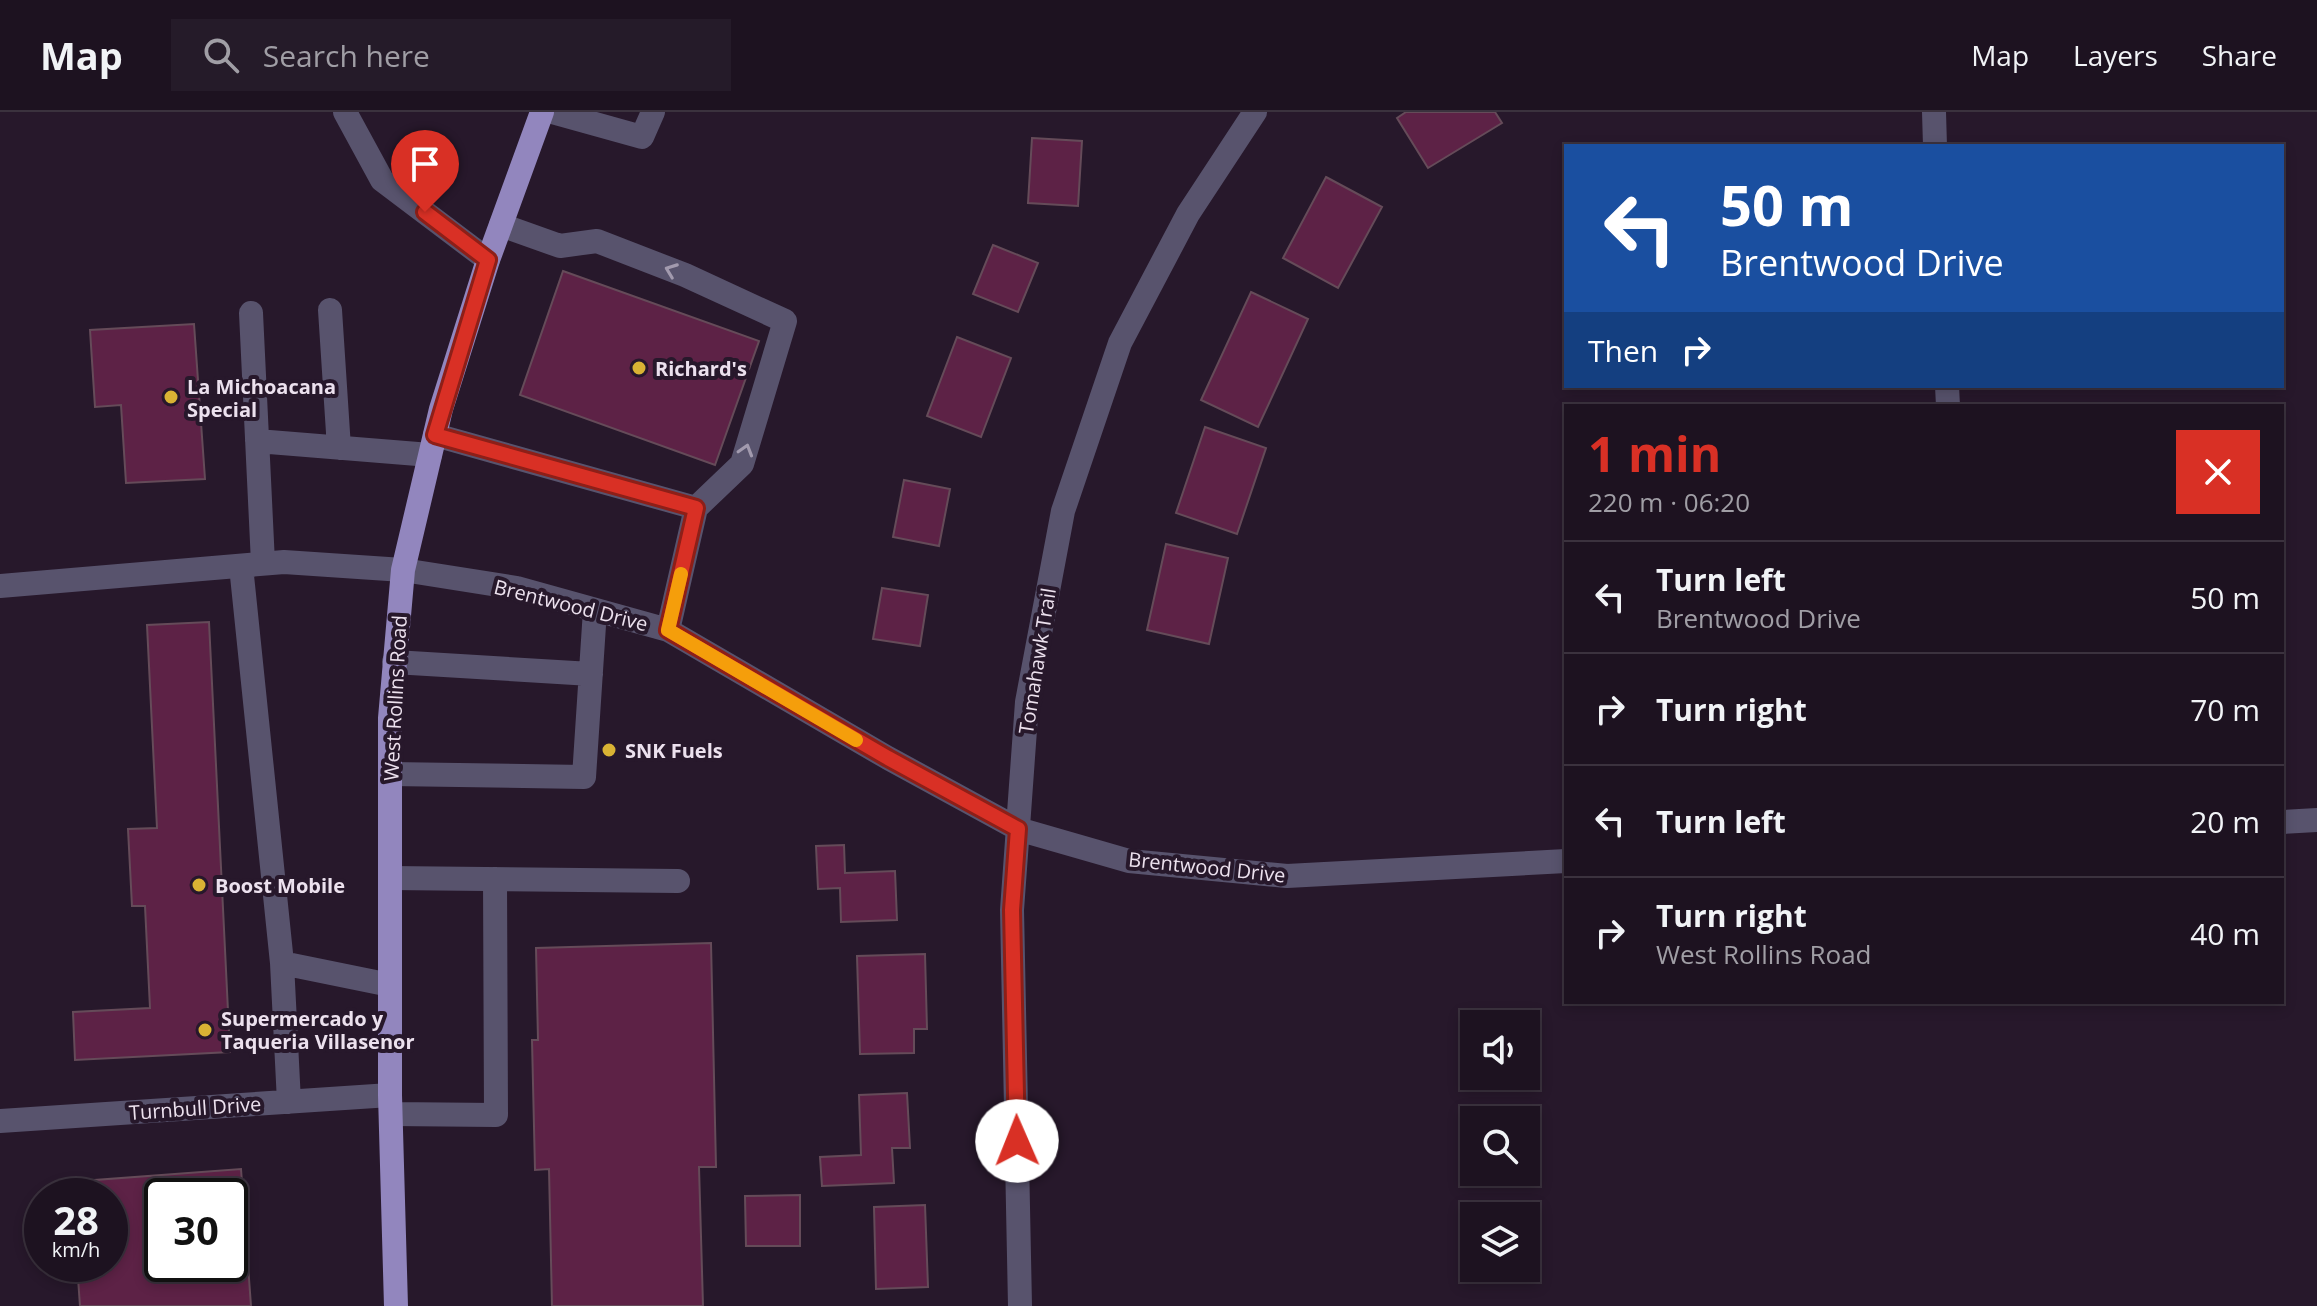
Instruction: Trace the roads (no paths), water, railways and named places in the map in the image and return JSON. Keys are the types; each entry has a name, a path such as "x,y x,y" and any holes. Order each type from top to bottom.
{"main road":[{"name":"West Rollins Road","path":"396,1306 391,1104 390,718 403,570 432,445 488,260 542,112"}],"street":[{"path":"345,112 382,180 488,260"},
{"path":"552,112 642,137 653,112"},
{"name":"Tomahawk Trail","path":"1020,1306 1012,910 1027,702 1063,511 1120,343 1188,214 1255,112"},
{"path":"1934,112 1935,144"},
{"path":"501,225 560,246 597,241 685,275 785,321 742,464 696,508 668,630"},
{"path":"330,310 339,448"},
{"path":"251,313 257,441 252,564 282,963 289,1102"},
{"path":"257,441 339,448 432,445 696,508"},
{"name":"Brentwood Drive","path":"0,586 284,562 403,570 517,588 668,630 888,758 1018,829 1129,861 1287,876 1564,861"},
{"path":"390,774 584,777 595,610"},
{"path":"394,662 591,674"},
{"path":"2284,822 2317,820"},
{"path":"390,878 678,881"},
{"name":"Turnbull Drive","path":"0,1121 289,1102 391,1104 496,1115 495,879"},
{"path":"282,963 390,985"}],"place":[{"name":"Richard's","path":"639,368"},
{"name":"La Michoacana Special","path":"171,397"},
{"name":"SNK Fuels","path":"609,750"},
{"name":"Boost Mobile","path":"199,885"},
{"name":"Supermercado y Taqueria Villasenor","path":"205,1030"}]}
